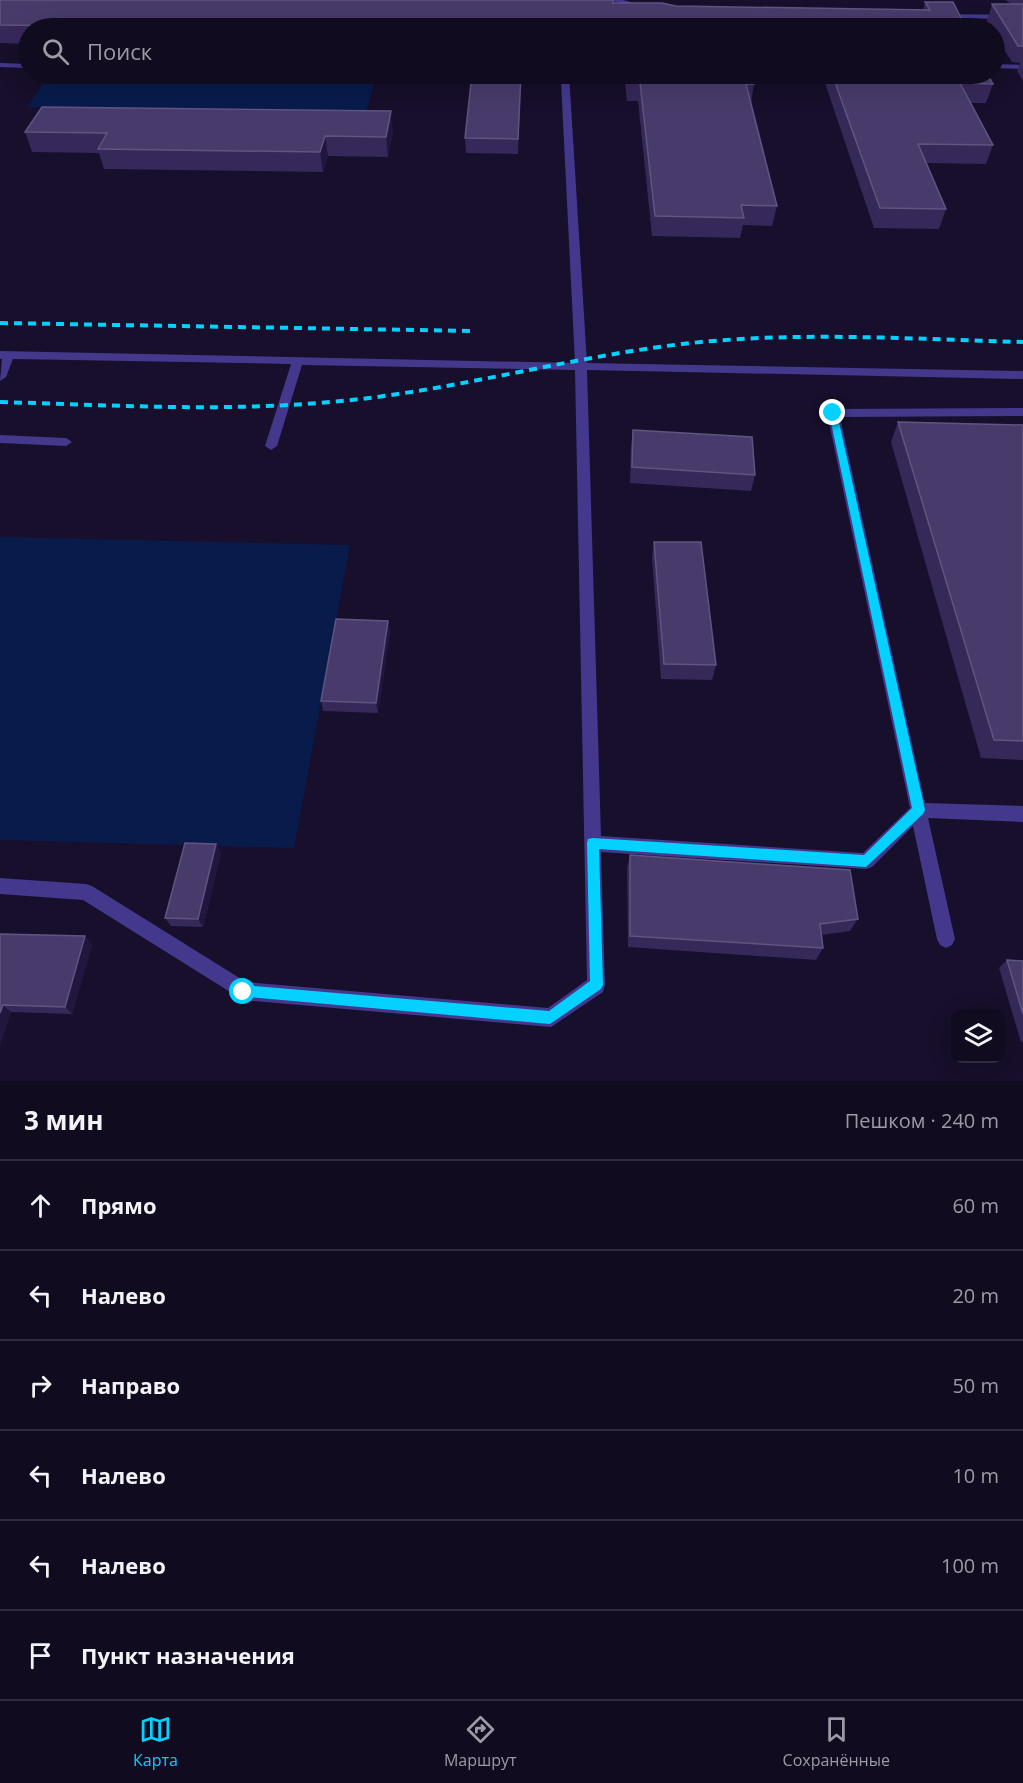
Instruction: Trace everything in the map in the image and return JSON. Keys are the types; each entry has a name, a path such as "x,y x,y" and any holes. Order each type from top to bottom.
{"lane":[{"path":"612,0 650,8"},
{"path":"944,8 948,16"},
{"path":"938,16 1023,17"},
{"path":"0,65 18,66"},
{"path":"1005,66 1023,67"},
{"path":"0,886 86,892 243,992 550,1018 596,985 581,365 565,84"},
{"path":"0,376 5,355 1023,375"},
{"path":"271,446 298,360"},
{"path":"946,939 833,413 1023,412"},
{"path":"0,439 66,442"},
{"path":"593,843 866,861 919,810 1023,814"}],"water":[{"path":"43,84 374,84 366,113 27,107"},
{"path":"0,537 350,545 294,848 0,840"}],"building":[{"path":"0,0 613,0 613,3 662,3 676,6 930,10 925,2 953,2 961,18 18,18 18,25 0,25"},
{"path":"992,4 1023,4 1023,46 1018,46 1005,25 1005,18 1001,18"},
{"path":"471,84 521,84 518,139 465,138"},
{"path":"640,84 746,84 777,206 741,205 744,218 655,216"},
{"path":"836,84 961,84 993,145 918,144 946,209 880,208"},
{"path":"42,107 391,111 386,137 325,136 320,152 98,149 107,133 25,132"},
{"path":"898,422 1023,425 1023,741 994,740"},
{"path":"633,430 752,437 755,475 632,467"},
{"path":"654,542 701,542 716,665 664,664"},
{"path":"336,619 388,621 376,703 321,701"},
{"path":"185,843 216,844 198,919 165,918"},
{"path":"630,855 850,870 858,919 820,924 823,948 630,936"},
{"path":"0,934 85,936 65,1007 3,1005 0,1013"},
{"path":"1007,960 1023,961 1023,1014"}],"railway":[{"path":"0,323 474,331"},
{"path":"0,402 165,407 289,405 419,391 638,350 724,340 852,337 1023,342"}],"route":[{"path":"243,992 550,1018 596,985 593,843 866,861 919,810 833,413"}]}
